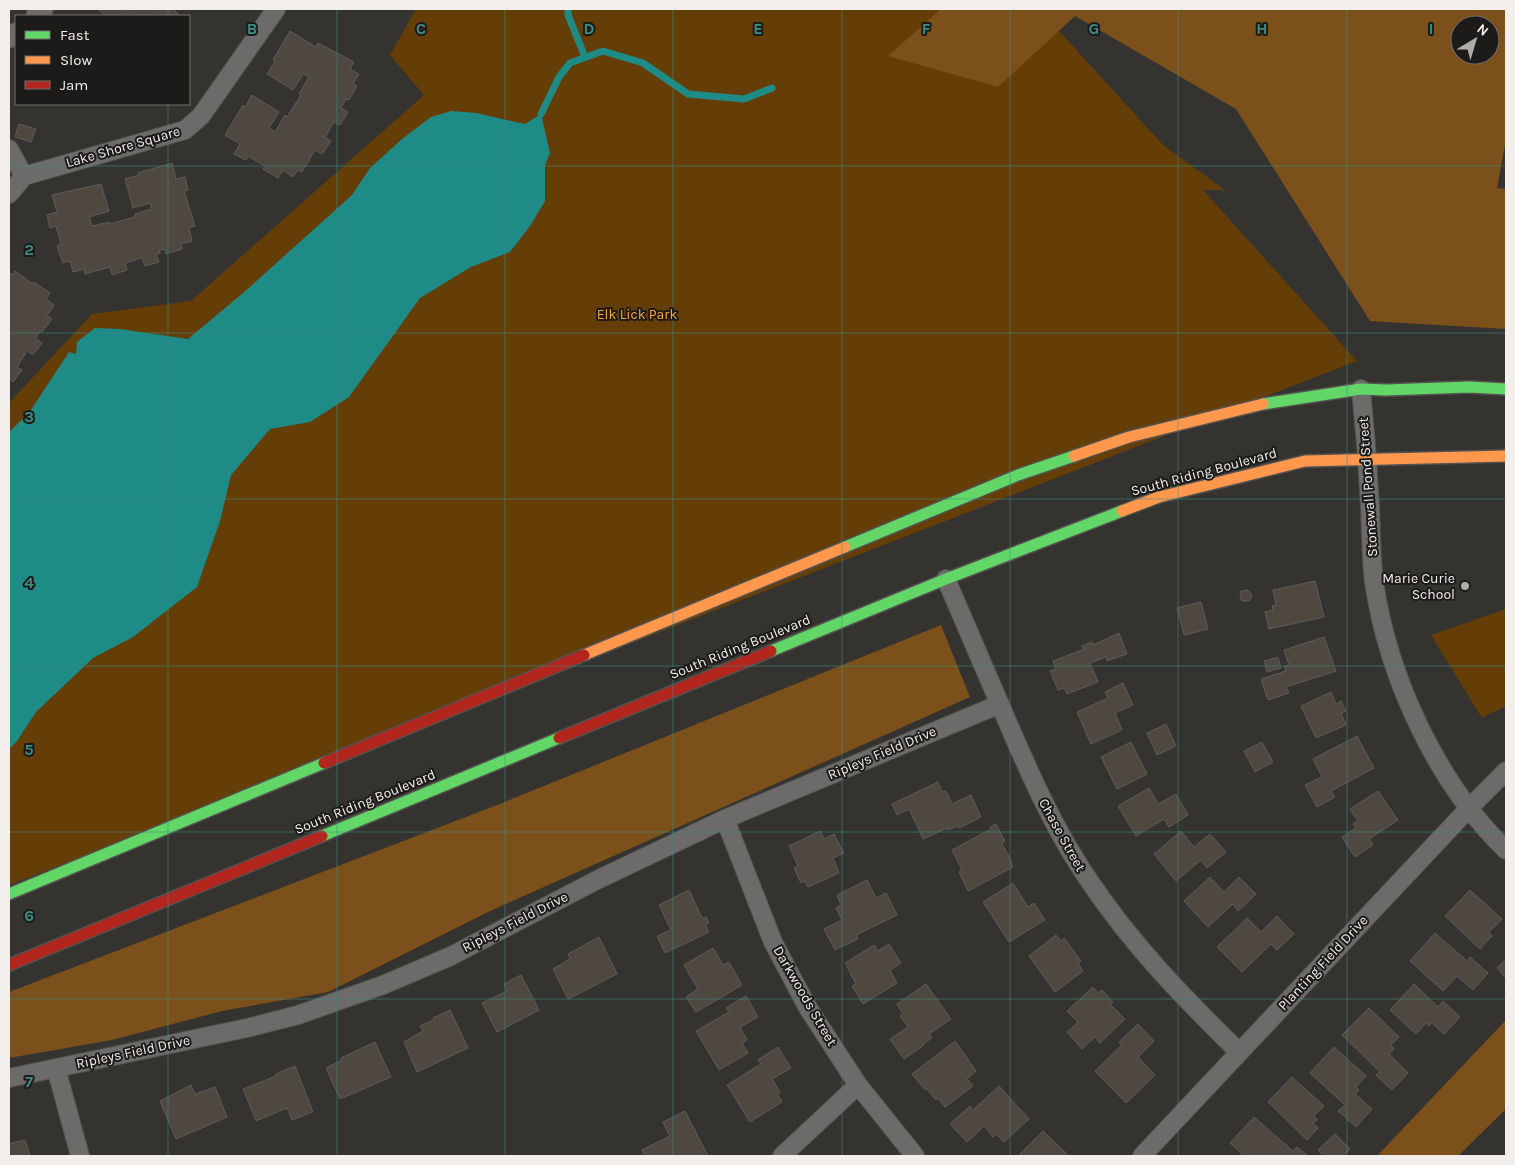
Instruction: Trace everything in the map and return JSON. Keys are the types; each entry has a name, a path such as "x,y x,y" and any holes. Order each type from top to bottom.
{"street":[{"name":"Lake Shore Square","path":"24,176 185,130 201,116 276,9"},
{"path":"9,149 24,176 9,194"},
{"path":"9,894 918,516 1018,476 1129,437 1274,401 1361,389 1469,387 1506,389"},
{"name":"Stonewall Pond Street","path":"1361,389 1368,459 1374,580 1389,648 1400,683 1422,734 1441,766 1470,807 1506,850"},
{"name":"South Riding Boulevard","path":"9,964 946,579 1159,497 1305,461 1506,456"},
{"name":"Chase Street","path":"946,579 1034,784 1060,834 1089,881 1121,926 1156,968 1239,1052"},
{"name":"Ripleys Field Drive","path":"9,1078 247,1028 298,1015 357,995 451,956 599,878 725,819 1000,704"},
{"name":"Planting Field Drive","path":"1142,1156 1506,771"},
{"name":"Darkwoods Street","path":"725,819 773,942 808,1008 858,1085 915,1156"},
{"path":"56,1068 80,1156"},
{"path":"782,1156 858,1085"}],"green space":[{"name":"Elk Lick Park","path":"416,9 1039,9 1163,145 1225,190 1203,190 1357,361 9,885 9,403 92,314 191,301 424,95 390,55"},
{"path":"1506,609 1506,706 1482,718 1431,635"}],"shaded area":[{"path":"941,9 1506,9 1506,140 1497,188 1506,189 1506,329 1370,321 1236,109 1075,16 998,87 888,56"},
{"path":"941,625 970,697 488,912 328,992 222,1011 112,1040 9,1058 9,992 492,807"},
{"path":"1506,1020 1506,1109 1458,1156 1377,1156"}],"water":[{"path":"451,111 476,113 525,124 541,114 550,153 545,165 545,201 530,226 510,252 471,267 420,298 349,397 310,422 270,429 231,475 220,521 197,587 133,637 93,658 36,712 17,741 9,749 9,432 29,413 69,352 76,354 77,342 95,328 120,329 188,339 242,294 352,195 370,168 402,139 431,117"}],"building":[{"path":"98,9 173,9 179,15 129,15 126,13 123,15 104,15"},
{"path":"290,31 316,47 318,43 354,62 350,69 359,74 353,84 357,86 349,100 346,99 341,108 348,112 340,125 334,122 325,137 331,141 322,154 315,150 302,172 298,170 293,177 283,170 278,178 263,169 265,166 248,156 246,160 234,154 240,144 225,135 243,105 245,107 252,95 279,112 269,128 275,132 285,115 287,117 301,95 299,94 309,77 303,74 293,90 267,74"},
{"path":"19,124 36,129 31,142 15,137"},
{"path":"172,163 176,179 185,177 188,190 184,191 195,226 189,228 192,241 181,244 182,249 166,254 165,249 159,250 160,253 156,254 159,262 145,266 142,258 125,263 127,270 112,275 110,267 85,274 84,269 73,272 70,261 63,263 57,246 61,244 56,226 50,228 47,215 57,212 52,195 101,184 109,211 89,217 92,226 109,222 110,224 135,217 135,214 152,209 150,203 133,208 125,179"},
{"path":"15,271 50,293 46,299 54,305 47,316 52,319 35,338 42,343 33,355 27,351 17,367 22,370 13,382 9,379 9,272 13,275"},
{"path":"1315,581 1324,617 1269,629 1265,612 1273,610 1272,606 1276,605 1273,590"},
{"path":"1247,590 1252,597 1249,601 1242,601 1241,591"},
{"path":"1201,602 1208,629 1184,635 1177,608"},
{"path":"1119,633 1127,654 1107,661 1106,657 1090,663 1098,682 1067,694 1064,688 1058,690 1050,671 1056,669 1053,661 1084,649 1082,646 1092,642 1093,645"},
{"path":"1324,637 1336,671 1286,687 1289,693 1268,700 1261,679 1286,671 1284,666 1289,665 1284,650"},
{"path":"1278,657 1281,668 1267,672 1264,661"},
{"path":"1123,683 1133,705 1115,713 1122,730 1091,744 1077,712 1108,698 1105,692"},
{"path":"1331,692 1336,704 1341,701 1346,711 1341,713 1346,725 1316,738 1301,706"},
{"path":"1166,724 1176,746 1157,755 1147,733"},
{"path":"1357,736 1374,768 1331,791 1335,797 1317,807 1305,785 1322,777 1313,759"},
{"path":"1131,742 1147,774 1117,789 1101,757"},
{"path":"1262,742 1273,762 1255,772 1244,751"},
{"path":"938,782 942,792 946,791 952,804 971,795 981,817 959,828 958,826 948,830 947,828 923,839 909,809 897,815 892,804"},
{"path":"1149,788 1158,804 1176,794 1188,815 1169,827 1164,819 1136,836 1118,806"},
{"path":"1378,791 1398,820 1369,839 1373,845 1355,857 1342,837 1356,828 1353,824 1358,821 1350,809"},
{"path":"996,824 1005,841 1002,844 1013,867 968,891 959,872 962,870 952,850 991,829 990,827"},
{"path":"820,831 824,839 834,834 844,853 833,858 839,873 808,887 805,881 801,883 794,868 798,866 789,846"},
{"path":"1181,831 1194,847 1210,834 1226,852 1207,868 1201,860 1176,881 1154,854"},
{"path":"1210,877 1224,892 1239,877 1256,894 1238,911 1233,904 1208,927 1184,901"},
{"path":"867,880 876,898 886,893 897,915 856,935 858,939 835,950 824,929 842,920 836,908 841,905 837,895"},
{"path":"1013,883 1028,907 1034,903 1045,920 1009,942 983,902"},
{"path":"689,890 702,918 706,917 709,923 705,925 709,932 665,953 657,936 671,930 659,905"},
{"path":"1470,890 1502,919 1489,932 1492,936 1480,949 1445,916"},
{"path":"1277,916 1294,934 1277,950 1271,944 1242,972 1217,947 1247,918 1261,932"},
{"path":"1435,933 1467,961 1470,957 1488,973 1473,990 1457,976 1443,991 1410,961"},
{"path":"1056,935 1061,941 1064,938 1081,961 1078,963 1083,971 1055,992 1029,956"},
{"path":"599,937 617,974 568,999 553,969 570,959 568,954"},
{"path":"889,944 901,963 890,970 897,983 863,1004 852,986 856,984 845,963 874,945 878,951"},
{"path":"713,948 723,965 729,962 742,985 696,1012 686,997 698,989 684,965"},
{"path":"1506,959 1506,978 1497,968"},
{"path":"521,975 539,1010 497,1032 482,1003 507,991 504,984"},
{"path":"926,984 951,1019 929,1034 932,1038 904,1059 890,1039 908,1027 900,1016 903,1014 897,1004"},
{"path":"1414,984 1438,1007 1443,1001 1460,1017 1444,1034 1432,1023 1429,1026 1426,1023 1416,1034 1390,1010"},
{"path":"1093,987 1098,993 1102,990 1113,1002 1110,1004 1125,1019 1100,1043 1095,1037 1082,1049 1067,1032 1078,1022 1067,1011"},
{"path":"746,996 758,1017 740,1027 747,1040 742,1043 748,1053 719,1070 696,1031 729,1012 726,1008"},
{"path":"1369,1008 1399,1037 1391,1045 1394,1049 1389,1054 1408,1073 1392,1090 1376,1075 1380,1072 1342,1035"},
{"path":"450,1010 468,1048 417,1072 404,1042 423,1031 420,1026"},
{"path":"1138,1024 1154,1041 1138,1057 1155,1075 1126,1103 1095,1071 1122,1045 1119,1042"},
{"path":"955,1041 976,1071 967,1079 973,1086 945,1107 938,1098 936,1100 927,1089 925,1090 912,1074"},
{"path":"375,1042 391,1077 340,1099 326,1068 342,1060 341,1058"},
{"path":"778,1047 791,1068 772,1079 780,1092 777,1094 782,1102 750,1122 727,1085 761,1064 758,1060"},
{"path":"1334,1047 1366,1076 1356,1087 1359,1090 1355,1094 1372,1109 1356,1127 1338,1111 1345,1105 1310,1073"},
{"path":"295,1066 313,1112 292,1120 287,1108 256,1121 243,1089"},
{"path":"1292,1077 1324,1106 1314,1116 1317,1120 1313,1123 1318,1128 1307,1140 1268,1102"},
{"path":"191,1085 195,1094 215,1087 227,1117 176,1139 160,1101"},
{"path":"999,1086 1029,1119 1004,1142 996,1134 993,1137 984,1126 967,1142 950,1124 970,1106 973,1110"},
{"path":"685,1111 708,1156 645,1156 642,1150 670,1136 663,1122"},
{"path":"1254,1117 1293,1151 1297,1147 1308,1156 1244,1156 1230,1143"},
{"path":"1043,1131 1069,1156 1018,1156"},
{"path":"1335,1134 1350,1149 1343,1156 1324,1156 1318,1150"},
{"path":"25,1140 30,1156 9,1156 9,1144"}],"waterway":[{"path":"568,9 568,15 585,57"},
{"path":"541,114 559,77 570,63 603,51 643,63 688,94 744,99 772,88"}],"traffic: fast":[{"path":"1263,404 1361,389 1469,387 1506,389"},
{"path":"845,547 1018,475 1074,456"},
{"path":"771,651 946,579 1122,511"},
{"path":"322,836 559,738"},
{"path":"9,894 324,763"}],"traffic: slow":[{"path":"1074,456 1129,437 1263,404"},
{"path":"1122,511 1159,497 1305,461 1506,456"},
{"path":"584,655 845,547"}],"traffic: jam":[{"path":"559,738 771,651"},
{"path":"324,763 584,655"},
{"path":"9,965 322,836"}],"place":[{"name":"Marie Curie School","path":"1465,586"}]}
